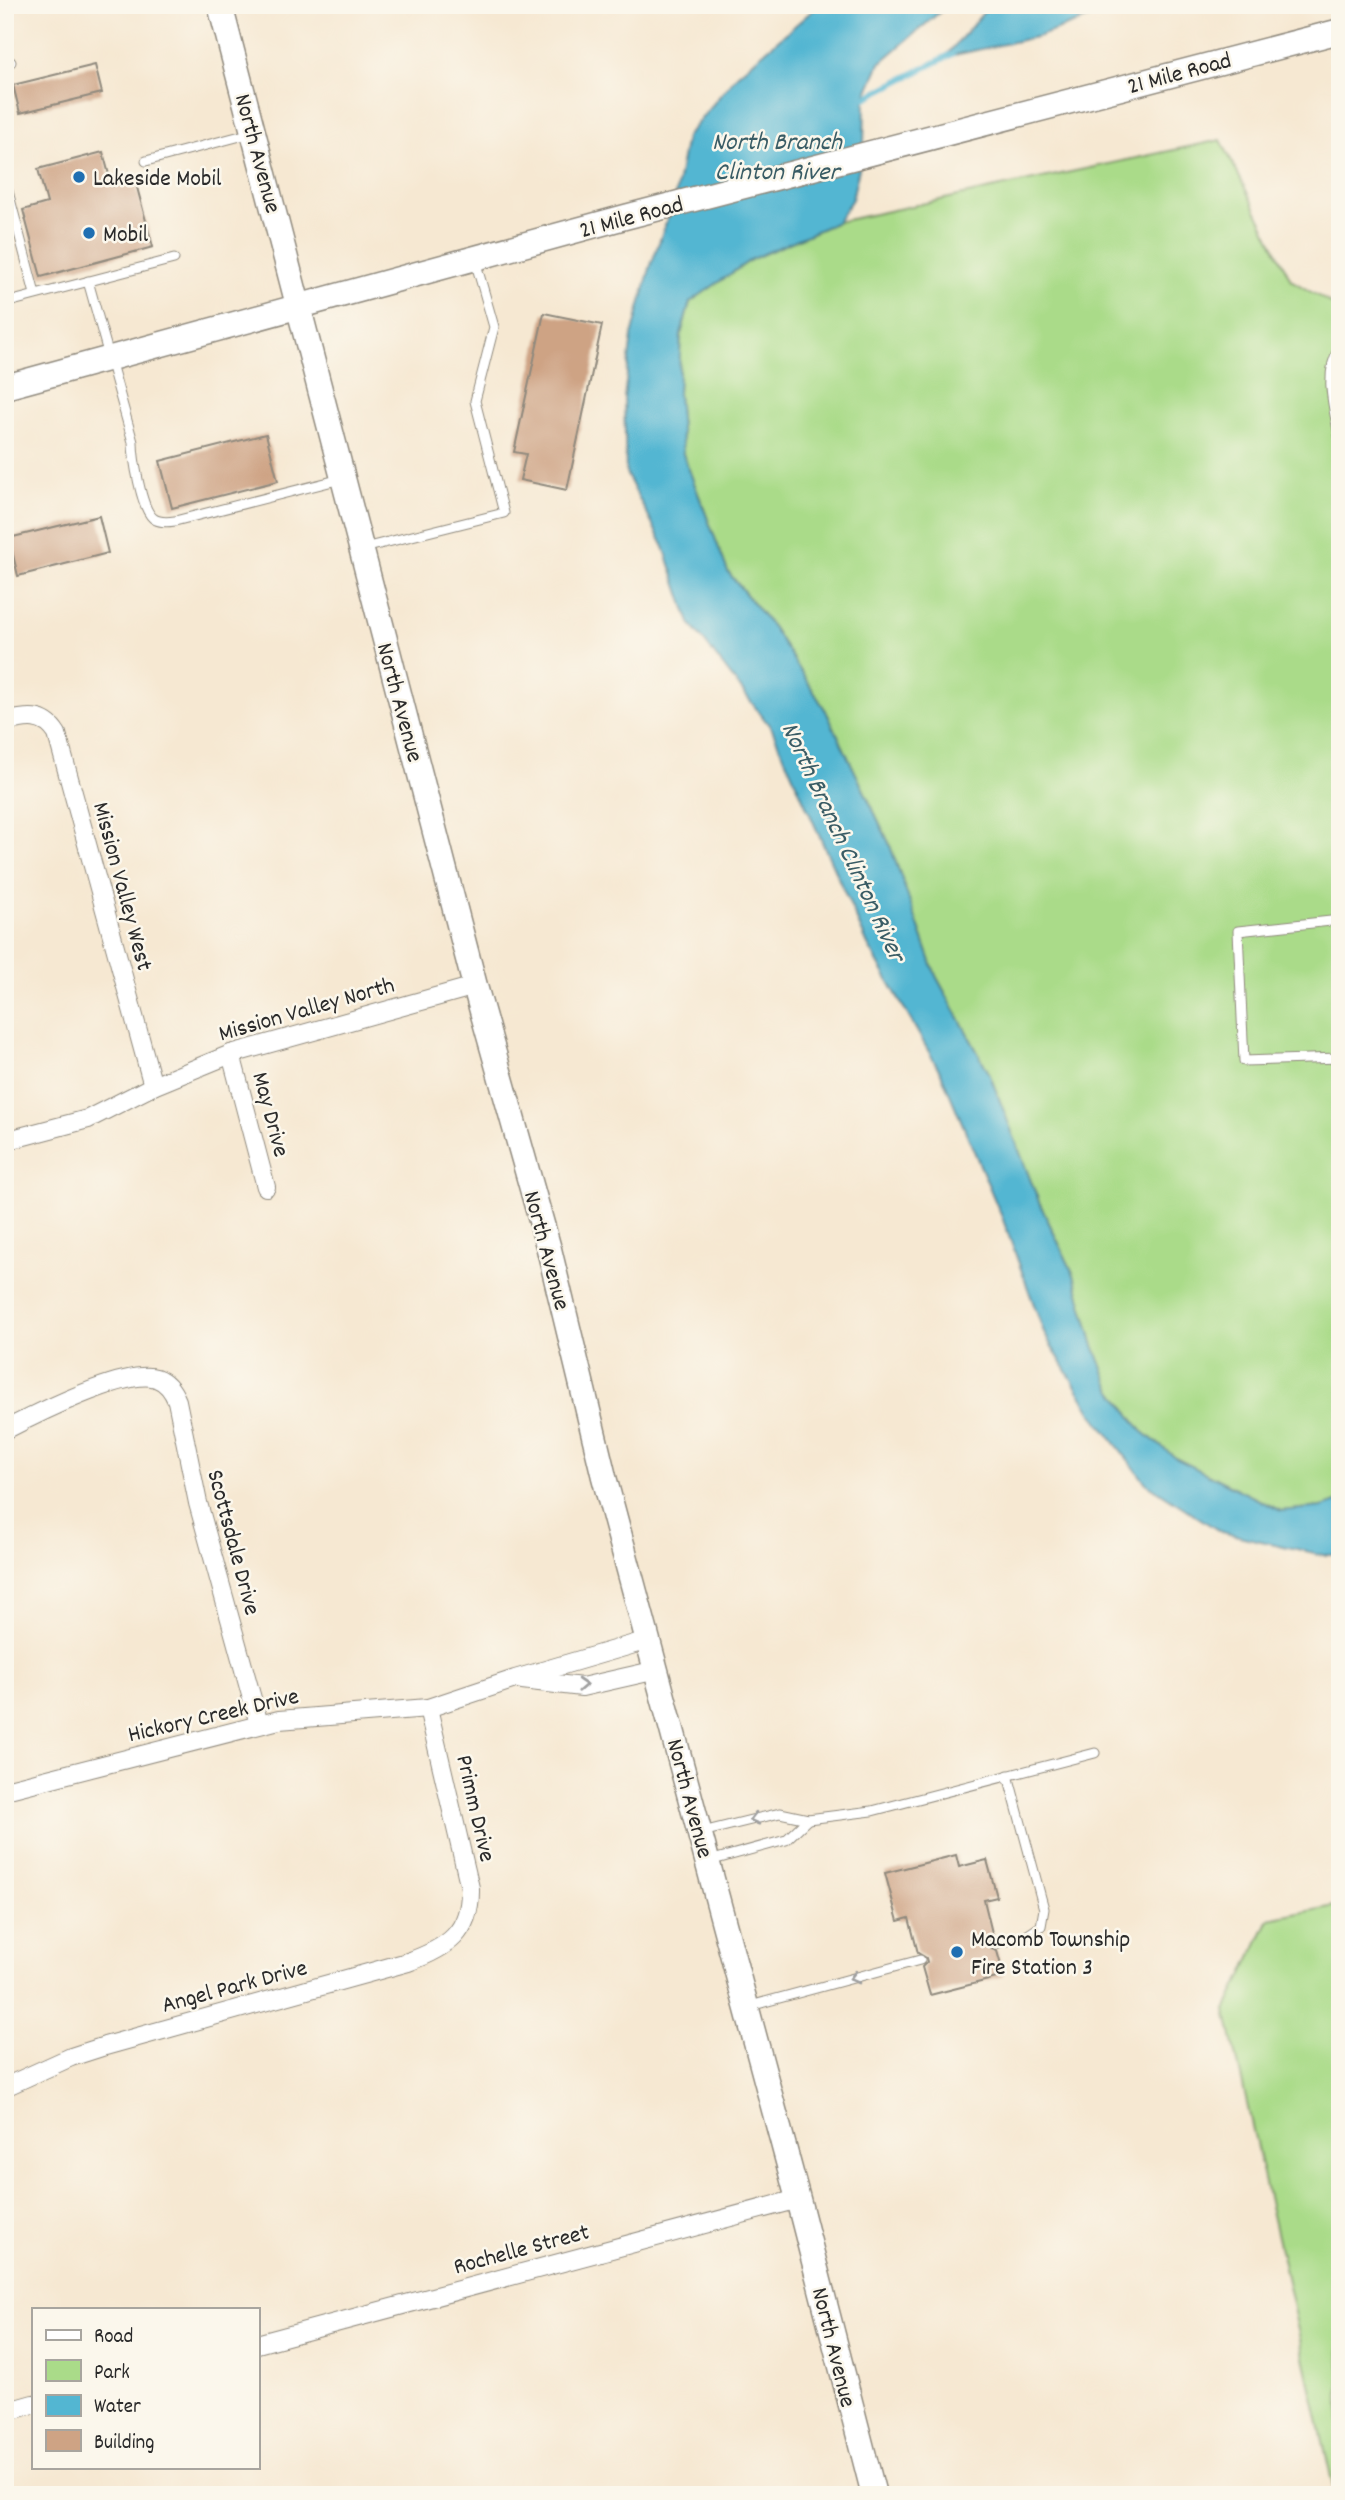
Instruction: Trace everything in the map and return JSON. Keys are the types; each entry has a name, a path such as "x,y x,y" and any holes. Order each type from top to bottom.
{"street":[{"name":"North Avenue","path":"220,5 360,549 475,986 549,1249 604,1477 798,2199 874,2495"},
{"name":"21 Mile Road","path":"5,387 625,217 1340,31"},
{"name":"Mission Valley West","path":"5,722 27,717 43,720 53,729 60,742 153,1086"},
{"name":"Mission Valley North","path":"5,1141 88,1119 153,1086 231,1054 475,986"},
{"name":"May Drive","path":"231,1054 266,1187"},
{"name":"Scottsdale Drive","path":"5,1430 60,1403 134,1377 158,1378 169,1386 177,1401 195,1493 259,1724"},
{"name":"Hickory Creek Drive","path":"5,1790 259,1724 300,1717 428,1708 648,1640"},
{"name":"Hickory Creek Drive","path":"515,1679 582,1687 657,1670"},
{"name":"Primm Drive","path":"428,1708 468,1873 470,1900 466,1920"},
{"name":"Angel Park Drive","path":"5,2087 71,2057 105,2046 408,1962 444,1945 462,1929 466,1920"},
{"name":"Rochelle Street","path":"259,2343 798,2199"},
{"path":"5,2412 32,2404"}],"lane":[{"path":"146,162 254,132"},
{"path":"5,180 35,294"},
{"path":"360,549 504,513 475,401 494,327 475,258"},
{"path":"5,303 174,259"},
{"path":"88,281 133,442 133,455 146,508 153,518 163,522 175,522 343,479"},
{"path":"1340,346 1333,358 1330,381 1340,441"},
{"path":"1340,920 1238,931 1244,1061 1340,1058"},
{"path":"700,1833 780,1813 808,1819 872,1811 1095,1753"},
{"path":"995,1944 1026,1936 1041,1926 1044,1909 1008,1775"},
{"path":"708,1862 786,1840 808,1819"},
{"path":"746,2007 920,1960"}],"green space":[{"path":"1221,140 1291,280 1340,309 1340,1501 1322,1507 1281,1511 1177,1459 1142,1431 1110,1387 1093,1343 1074,1275 1039,1202 989,1073 936,976 889,843 826,711 773,628 728,572 683,454 678,393 681,334 690,302 752,259 837,222"},
{"path":"1340,1905 1340,2495 1335,2495 1226,2010 1269,1919"}],"water":[{"name":"North Branch Clinton River","path":"819,5 948,5 880,63 865,98 864,147 852,199 837,222 752,259 690,302 681,334 678,393 683,454 728,572 773,628 826,711 889,843 936,976 989,1073 1039,1202 1074,1275 1093,1343 1110,1387 1142,1431 1177,1459 1281,1511 1322,1507 1340,1501 1340,1555 1323,1555 1221,1532 1146,1483 1092,1413 1045,1335 1002,1217 941,1073 868,945 772,729 690,623 664,547 626,473 624,398 632,336 650,268 675,197 686,137 737,75"},
{"path":"990,5 1124,5 1040,36 945,57"}],"building":[{"path":"95,65 102,93 20,113 13,85"},
{"path":"103,152 112,186 135,180 153,247 41,277 23,210 47,203 38,169"},
{"path":"544,313 602,325 567,490 520,480 526,454 514,452"},
{"path":"266,434 278,481 172,508 160,461"},
{"path":"99,516 108,553 18,576 9,538"},
{"path":"956,1855 959,1867 987,1860 997,1897 984,1900 993,1937 988,1945 997,1951 1004,1976 930,1995 922,1967 927,1962 926,1958 918,1953 909,1918 898,1921 885,1873"}],"waterway":[{"path":"858,97 865,98 952,54"}],"place":[{"name":"Lakeside Mobil","path":"79,177"},
{"name":"Mobil","path":"89,233"},
{"name":"Macomb Township Fire Station 3","path":"957,1952"}]}
